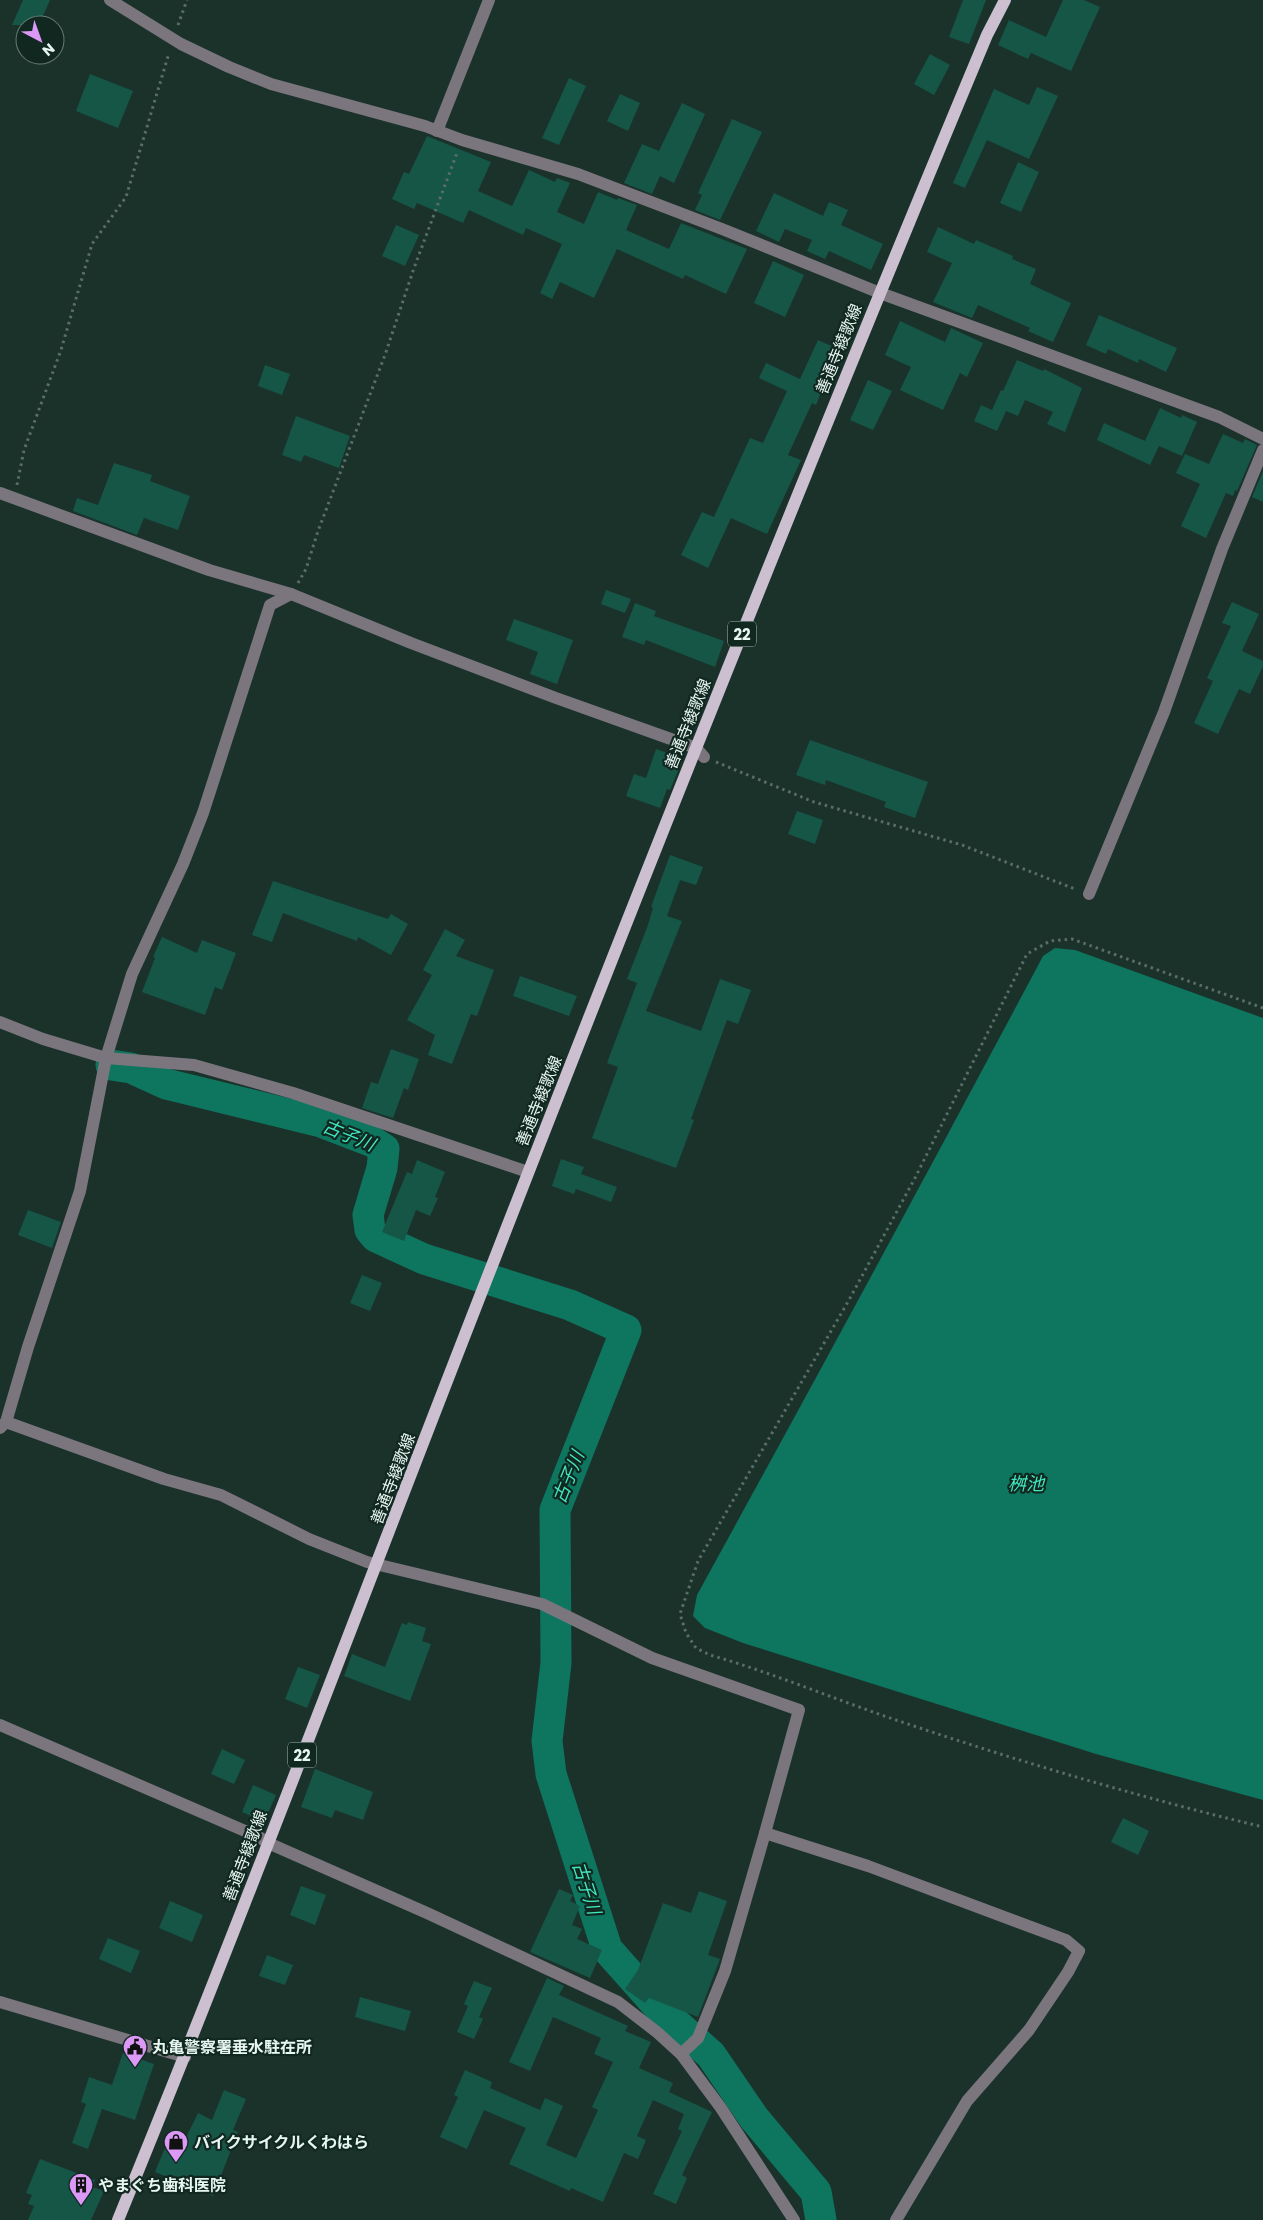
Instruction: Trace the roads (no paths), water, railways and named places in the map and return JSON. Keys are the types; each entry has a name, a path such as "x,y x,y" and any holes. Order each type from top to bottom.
{"main road":[{"name":"善通寺綾歌線","path":"118,2220 185,2057 528,1172 700,752 880,293 987,35 1005,0"}],"street":[{"path":"110,0 173,38 228,67 272,84 425,126 462,140 578,174 722,229 880,293 1219,417 1263,439"},
{"path":"437,131 489,0"},
{"path":"1089,894 1164,712 1222,549 1263,450"},
{"path":"0,493 209,570 291,594 411,643 700,752"},
{"path":"291,594 270,605 203,813 183,864 132,974 106,1058 80,1191 3,1425 164,1479 221,1495 310,1539 377,1564 542,1604 652,1658 798,1710 766,1833 727,1959 725,1972 698,2038 681,2054"},
{"path":"0,1022 42,1039 106,1058 194,1065 293,1093 528,1172"},
{"path":"0,1725 259,1837 268,1843 427,1913 618,2002 681,2054 722,2108 794,2220"},
{"path":"766,1833 868,1866 1066,1940 1079,1951 1068,1972 1028,2030 967,2101 896,2220"},
{"path":"0,2002 185,2057"}],"water":[{"name":"桝池","path":"1055,948 1075,950 1263,1018 1263,1800 1096,1754 743,1643 705,1628 693,1616 697,1595 872,1276 1043,956"}],"waterway":[{"name":"古子川","path":"111,1065 131,1068 166,1084 321,1122 373,1142 384,1149 382,1168 368,1215 370,1230 376,1237 424,1259 570,1305 626,1330 555,1510 556,1663 547,1741 551,1774 607,1949 663,2012 711,2055 754,2118 816,2192 821,2220"}],"place":[{"name":"丸亀警察署垂水駐在所","path":"135,2068"},
{"name":"バイクサイクルくわはら","path":"176,2163"},
{"name":"やまぐち歯科医院","path":"81,2206"}]}
